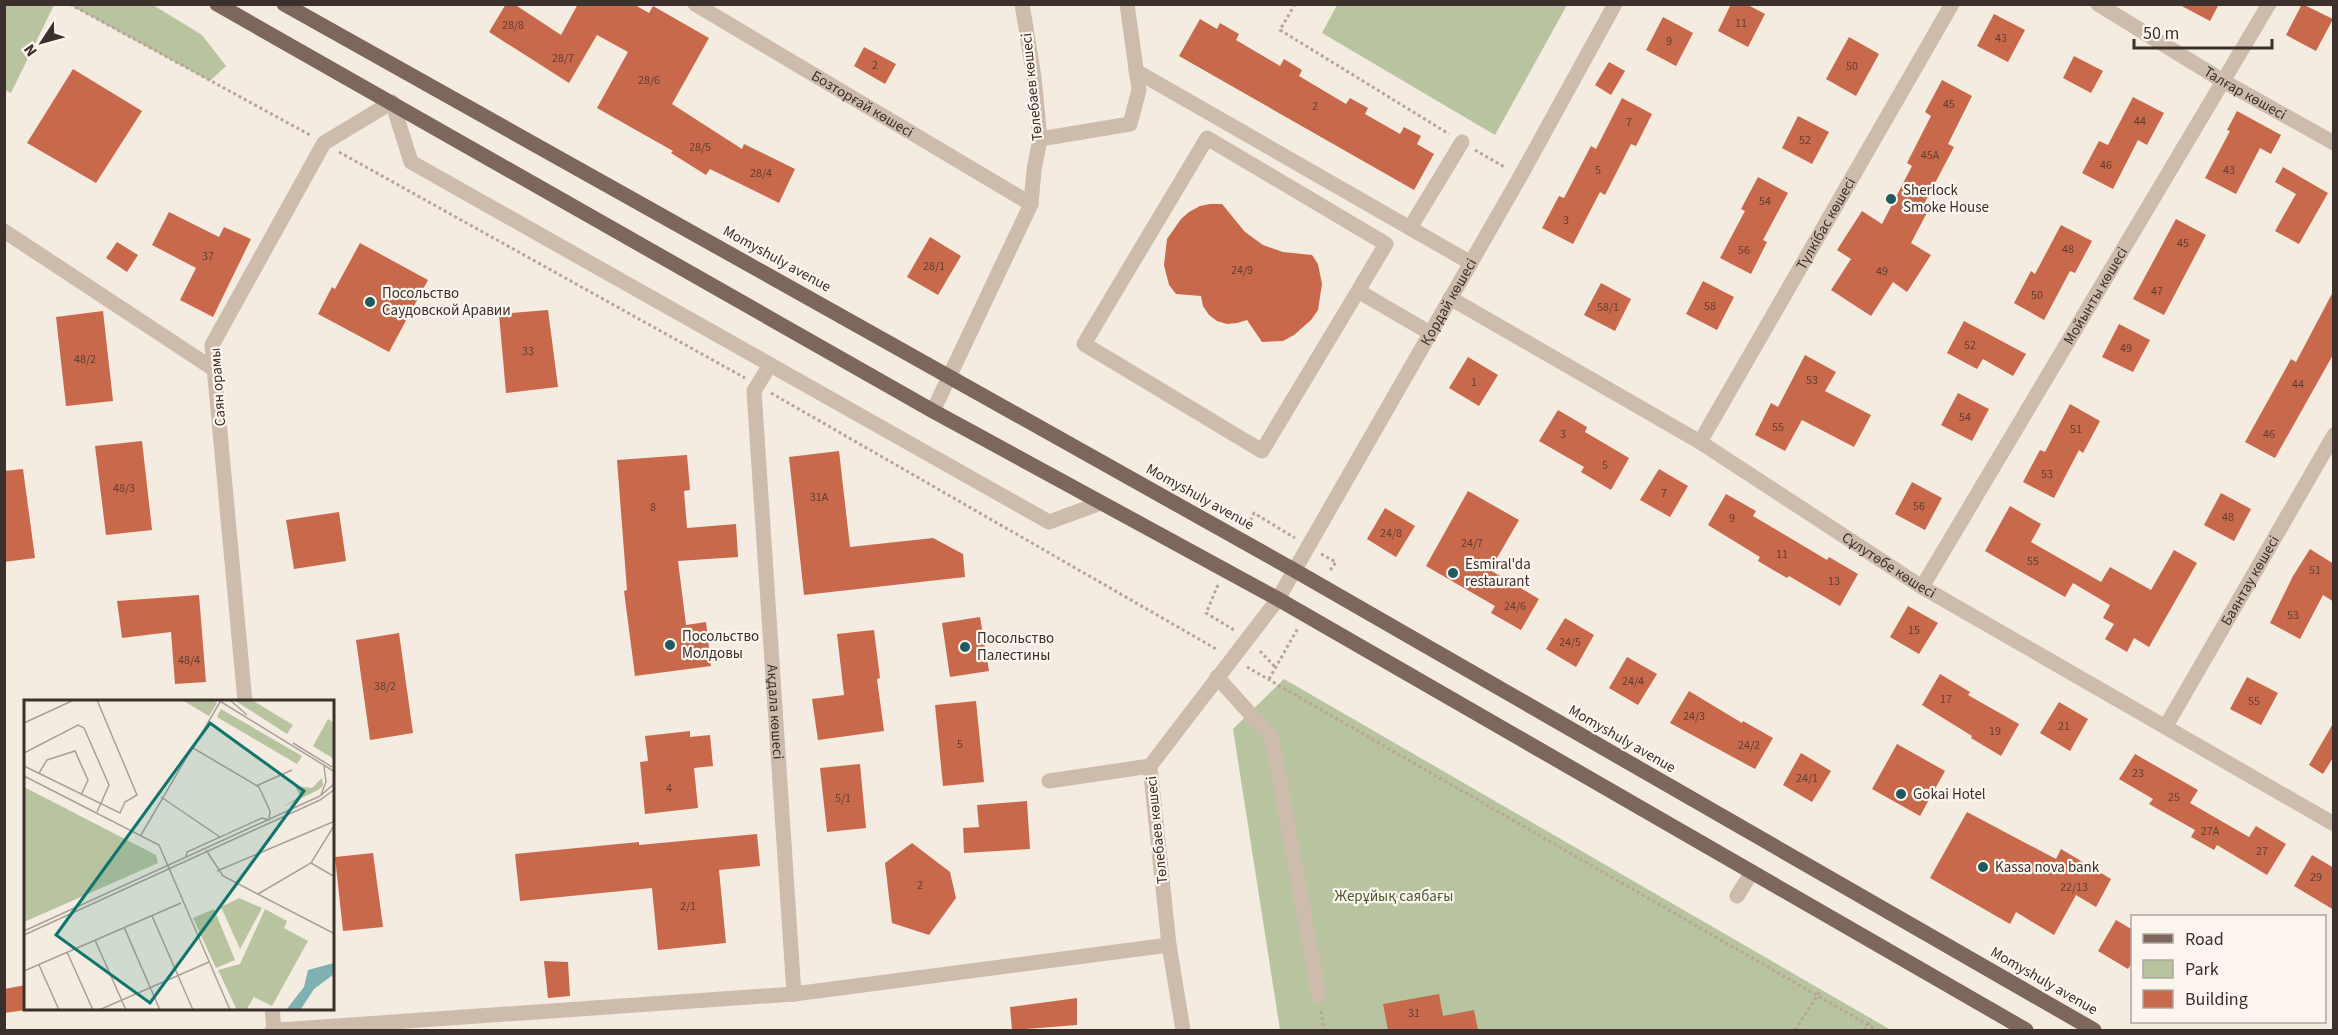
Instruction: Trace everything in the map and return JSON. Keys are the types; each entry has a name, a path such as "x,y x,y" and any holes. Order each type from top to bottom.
{"main road":[{"path":"217,4 933,411 1278,599 2026,1030"},
{"name":"Momyshuly avenue","path":"284,4 1294,570 2094,1030"}],"street":[{"name":"Бозторғай көшесі","path":"695,4 1031,204"},
{"name":"Төлебаев көшесі","path":"1022,4 1034,77 1040,139 1031,204"},
{"path":"1040,139 1130,124 1139,90 1127,4"},
{"name":"Қордай көшесі","path":"1278,599 1520,177 1615,4"},
{"name":"Түлкібас көшесі","path":"1700,442 1952,4"},
{"name":"Талғар көшесі","path":"2098,4 2223,81 2334,143"},
{"name":"Мойынты көшесі","path":"1922,587 2269,4"},
{"path":"1136,71 1471,263"},
{"name":"Саян орамы","path":"244,700 212,345 324,143 392,102"},
{"path":"392,102 411,162 1049,522 1101,503"},
{"path":"1207,138 1386,244 1358,291 1263,451 1084,344 1207,138"},
{"path":"1410,228 1462,142"},
{"path":"933,411 1031,204"},
{"path":"4,231 215,370"},
{"path":"1358,291 1430,333"},
{"name":"Сұлутөбе көшесі","path":"1450,298 1700,442 1922,587 2334,824"},
{"name":"Ақдала көшесі","path":"770,365 754,391 794,994"},
{"name":"Баянтау көшесі","path":"2166,726 2334,435"},
{"name":"Төлебаев көшесі","path":"1183,1030 1169,945 1150,766 1278,599"},
{"path":"1217,677 1272,738 1319,996"},
{"path":"1049,781 1150,766"},
{"path":"1737,896 1752,872"},
{"path":"272,1011 275,1030 794,994 1169,945"}],"path":[{"path":"70,4 758,385 1877,1030"},
{"path":"1295,4 1280,30 1520,177"},
{"path":"1269,679 1275,667"},
{"path":"1795,1030 1821,990"},
{"path":"1864,1030 1871,1019"}],"green space":[{"path":"5,4 54,5 11,93 5,90"},
{"path":"70,5 153,5 202,35 226,66 210,81"},
{"path":"1337,5 1567,5 1495,135 1322,33"},
{"name":"Жерұйық саябағы","path":"1284,679 1891,1030 1280,1030 1233,729"}],"building":[{"path":"506,4 514,4 561,35 578,4 633,4 649,13 653,6 709,38 672,104 742,149 744,144 795,169 779,203 710,169 706,175 671,153 673,151 597,108 628,52 597,35 569,83 489,32"},
{"path":"1731,4 1746,4 1765,14 1748,47 1718,31"},
{"path":"2178,4 2219,4 2210,21"},
{"path":"2302,4 2333,19 2316,51 2286,35"},
{"path":"1994,14 2025,30 2008,62 1977,46"},
{"path":"1663,17 1693,33 1676,66 1646,50"},
{"path":"1200,19 1217,29 1220,23 1239,34 1236,40 1280,66 1284,59 1302,70 1299,76 1346,104 1350,98 1368,108 1365,114 1400,134 1404,127 1421,136 1417,144 1434,154 1414,190 1179,56"},
{"path":"1849,37 1879,54 1856,96 1826,79"},
{"path":"864,47 896,64 885,84 854,66"},
{"path":"2074,56 2103,71 2091,93 2063,78"},
{"path":"1609,62 1625,71 1611,95 1595,85"},
{"path":"73,69 142,111 96,183 27,143"},
{"path":"1942,80 1972,96 1948,144 1954,147 1925,202 1931,205 1911,243 1931,255 1907,292 1893,282 1871,316 1831,290 1851,259 1837,250 1862,211 1882,224 1912,166 1907,163 1931,116 1925,112"},
{"path":"2133,97 2164,113 2147,145 2138,140 2113,189 2082,173 2099,141 2108,145"},
{"path":"1622,98 1652,114 1636,146 1631,144 1605,195 1600,192 1573,244 1542,228 1559,196 1564,198 1591,146 1596,149"},
{"path":"2237,111 2281,135 2271,154 2260,148 2236,194 2205,178 2230,131 2227,130"},
{"path":"1798,116 1829,132 1812,164 1782,148"},
{"path":"2283,167 2328,193 2299,244 2275,231 2296,194 2275,182"},
{"path":"1758,177 1788,193 1763,240 1767,242 1751,274 1720,258 1745,211 1741,209"},
{"path":"1210,204 1222,204 1245,232 1263,245 1283,252 1312,255 1318,264 1322,284 1318,310 1311,320 1294,335 1283,341 1262,342 1247,320 1227,324 1217,321 1203,306 1201,296 1176,294 1169,285 1164,265 1167,239 1189,212"},
{"path":"169,212 219,237 224,227 251,239 213,317 180,300 196,268 152,245"},
{"path":"2176,219 2206,235 2164,315 2133,299"},
{"path":"2061,225 2092,241 2075,273 2070,271 2044,320 2014,303 2031,271 2035,274"},
{"path":"930,237 961,256 938,295 907,277"},
{"path":"117,242 138,255 127,272 106,258"},
{"name":"Посольство Саудовской Аравии","path":"360,243 428,280 389,352 318,314 332,287 335,289"},
{"path":"1703,281 1734,297 1717,330 1686,314"},
{"path":"1601,283 1631,299 1615,331 1584,315"},
{"path":"2334,290 2334,353 2275,458 2245,442 2291,359 2296,362"},
{"path":"548,310 558,387 506,393 499,314"},
{"path":"103,311 113,401 66,406 56,317"},
{"path":"1964,321 2026,354 2013,376 1983,359 1977,369 1947,353"},
{"path":"2119,324 2150,340 2133,372 2102,357"},
{"path":"1805,355 1836,372 1825,391 1871,415 1854,447 1802,420 1785,451 1755,435 1771,403 1778,407"},
{"path":"1468,357 1498,375 1479,406 1449,388"},
{"path":"1958,393 1989,409 1972,441 1941,425"},
{"path":"2070,404 2100,421 2083,453 2079,450 2054,498 2023,482 2040,450 2045,452"},
{"path":"1558,410 1587,427 1585,432 1629,458 1611,490 1581,472 1584,467 1539,441"},
{"path":"142,441 152,530 106,535 95,446"},
{"path":"839,451 850,547 933,538 963,554 965,577 804,595 789,457"},
{"path":"687,455 690,490 684,491 687,528 736,524 738,557 678,561 686,625 706,622 711,666 635,676 624,591 627,590 617,460"},
{"path":"23,469 35,558 4,562 4,471"},
{"path":"1659,469 1688,486 1670,517 1640,500"},
{"path":"1912,482 1942,498 1925,530 1895,514"},
{"path":"1468,491 1519,520 1490,570 1539,599 1521,630 1491,613 1495,606 1426,566"},
{"path":"2221,493 2251,509 2234,541 2204,525"},
{"path":"1726,494 1756,511 1753,516 1827,560 1829,557 1858,574 1840,606 1758,561 1760,557 1708,525"},
{"path":"2010,506 2041,524 2031,542 2101,582 2110,567 2151,590 2174,550 2197,563 2149,647 2134,638 2127,652 2105,639 2114,624 2103,618 2110,605 2073,583 2065,597 1985,551"},
{"path":"1385,508 1415,526 1396,557 1367,539"},
{"path":"339,512 346,561 294,569 286,520"},
{"path":"2310,549 2334,564 2334,602 2323,595 2300,639 2270,623 2293,576"},
{"path":"199,595 206,682 175,684 171,632 122,638 117,601"},
{"path":"1908,606 1938,623 1919,654 1890,637"},
{"name":"Посольство Палестины","path":"980,617 989,671 950,677 942,623"},
{"path":"1565,618 1594,635 1576,667 1546,649"},
{"path":"874,630 880,678 877,679 884,731 818,740 812,699 844,695 837,634"},
{"path":"399,633 413,733 370,740 356,640"},
{"path":"1627,657 1657,674 1638,705 1609,688"},
{"path":"1940,674 1970,692 1968,695 2019,724 2001,756 1922,705"},
{"path":"2247,677 2278,693 2261,725 2230,709"},
{"path":"1689,691 1742,723 1743,721 1773,738 1755,769 1670,723"},
{"path":"976,701 984,782 943,786 935,705"},
{"path":"2059,702 2088,719 2070,751 2040,733"},
{"path":"2334,722 2334,756 2323,774 2309,765"},
{"path":"690,731 690,737 710,735 713,766 694,768 698,808 645,814 640,762 648,761 645,736"},
{"path":"1897,744 1945,771 1920,816 1872,789"},
{"path":"1801,753 1831,771 1812,802 1783,785"},
{"path":"2135,754 2198,790 2190,803 2249,837 2256,826 2286,844 2267,875 2217,845 2214,850 2191,837 2195,830 2149,804 2153,799 2119,779"},
{"path":"860,764 866,828 827,832 820,768"},
{"path":"1027,801 1030,849 964,853 963,828 979,827 977,805"},
{"path":"1967,812 2056,859 2061,849 2111,879 2096,907 2076,895 2054,935 2016,912 2010,924 1930,878"},
{"path":"757,834 760,866 719,870 726,943 658,950 652,888 520,901 515,854"},
{"path":"912,843 950,872 956,898 929,935 892,923 885,863"},
{"path":"373,853 383,927 343,931 335,857"},
{"path":"2312,855 2334,868 2334,910 2294,886"},
{"path":"2116,920 2131,929 2131,964 2128,969 2098,951"},
{"path":"544,961 568,962 570,996 548,998"},
{"path":"24,985 24,1010 4,1013 4,989"},
{"path":"1439,994 1443,1016 1474,1010 1478,1030 1388,1030 1383,1004"},
{"path":"1077,998 1077,1025 1012,1030 1010,1007"}],"place":[{"name":"Sherlock Smoke House","path":"1891,199"},
{"name":"Посольство Саудовской Аравии","path":"370,302"},
{"name":"Esmiral'da restaurant","path":"1453,573"},
{"name":"Посольство Молдовы","path":"670,645"},
{"name":"Посольство Палестины","path":"965,647"},
{"name":"Gokai Hotel","path":"1901,794"},
{"name":"Kassa nova bank","path":"1983,867"}]}
